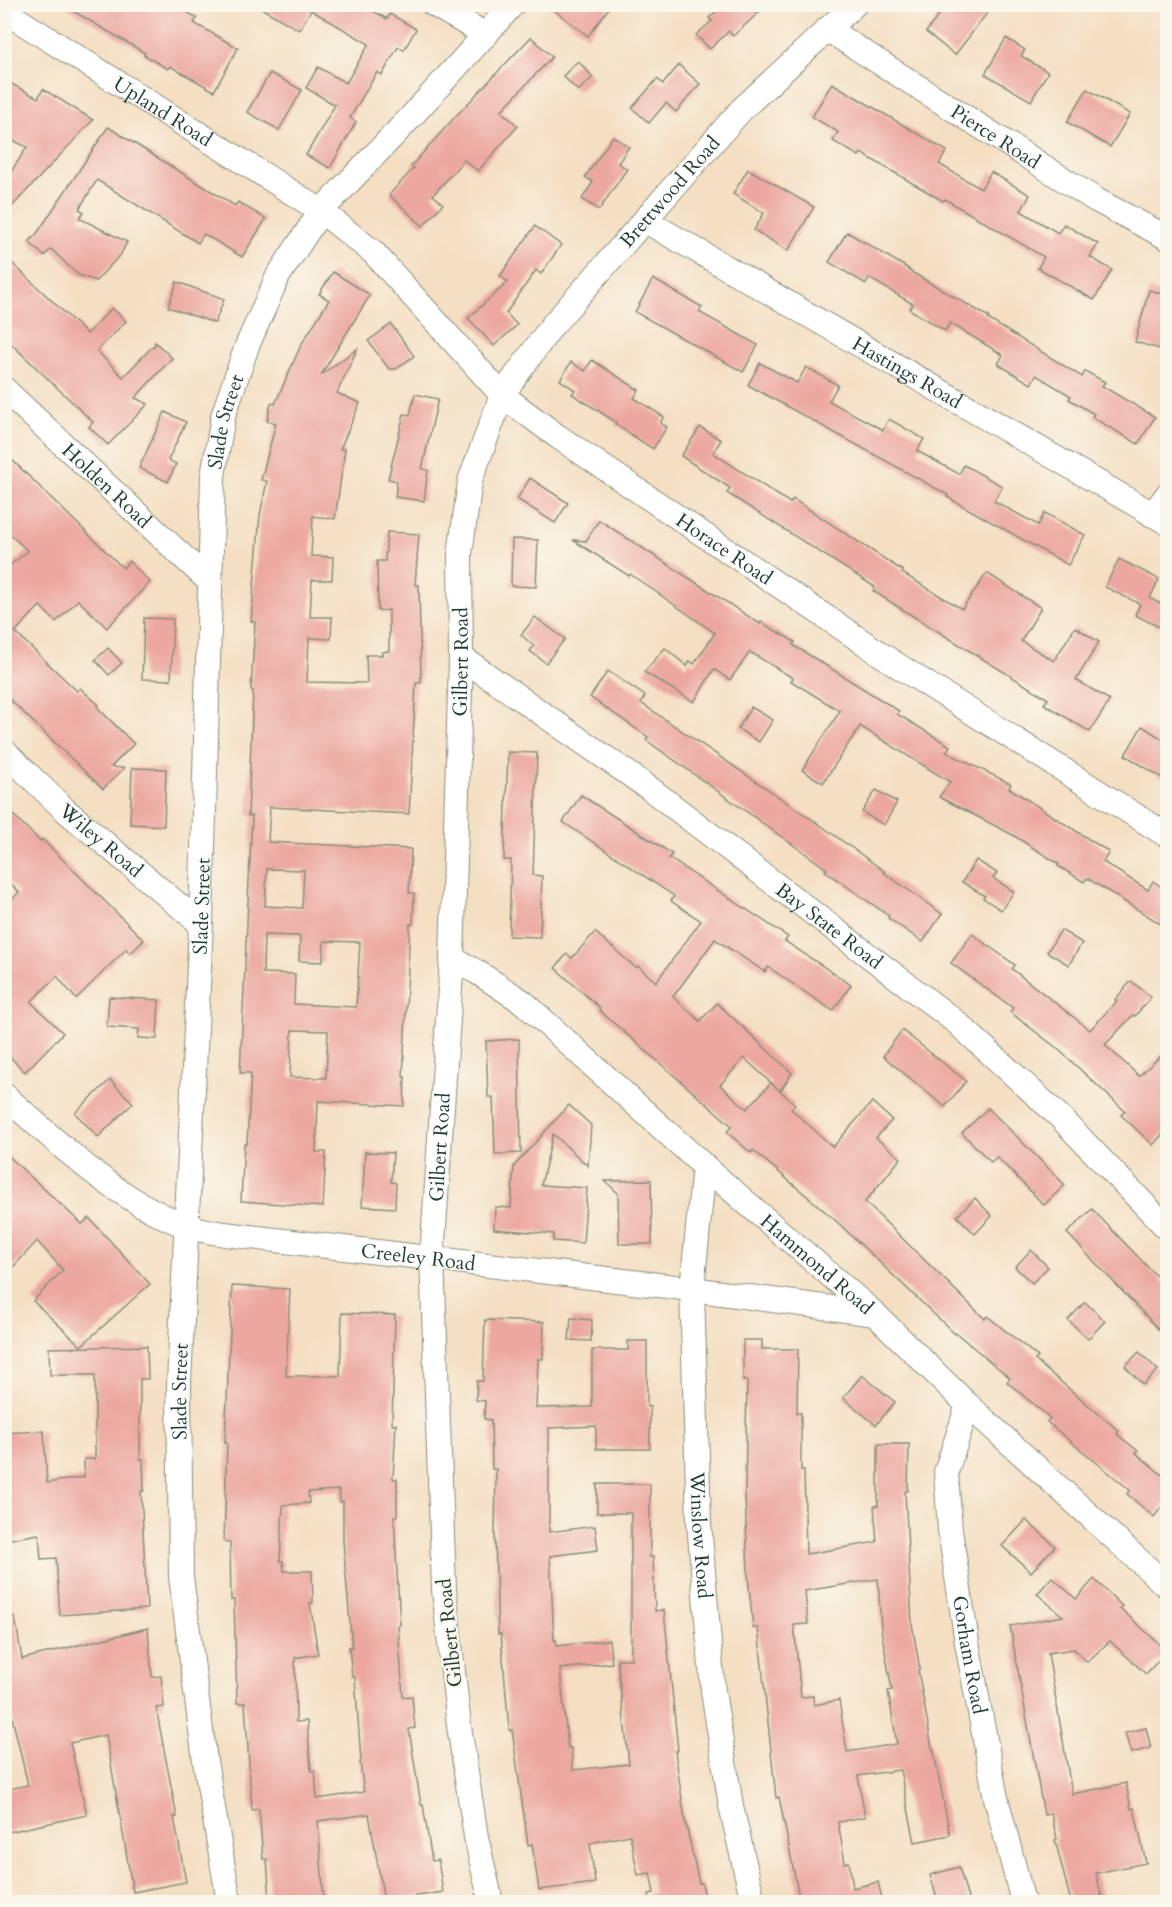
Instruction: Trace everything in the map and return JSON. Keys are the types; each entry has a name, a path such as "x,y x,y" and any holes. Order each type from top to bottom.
{"street":[{"path":"433,4 486,35"},
{"name":"Slade Street","path":"230,1902 205,1761 181,1577 179,1383 201,924 213,476 223,416 247,346 278,276 321,212 513,4"},
{"name":"Brettwood Road","path":"502,395 551,327 742,109 855,4"},
{"name":"Upland Road","path":"4,10 321,212"},
{"name":"Pierce Road","path":"827,29 1096,200 1167,238"},
{"name":"Horace Road","path":"321,212 374,253 502,395 557,436 897,665 1167,836"},
{"name":"Hastings Road","path":"646,220 1160,519"},
{"name":"Holden Road","path":"4,389 210,582"},
{"name":"Gilbert Road","path":"491,1902 476,1837 444,1590 432,1257 452,959 461,657 460,554 471,481 502,395"},
{"path":"1160,519 1167,494"},
{"name":"Bay State Road","path":"461,657 650,788 956,1022 1059,1116 1167,1229"},
{"name":"Wiley Road","path":"4,751 64,809 201,924"},
{"name":"Hammond Road","path":"452,959 477,972 522,1002 704,1166 874,1314 968,1405 1167,1587"},
{"name":"Creeley Road","path":"4,1095 83,1166 140,1205 186,1226 225,1234 692,1289 874,1314"},
{"name":"Winslow Road","path":"704,1166 692,1289 699,1523 713,1691 731,1806 753,1902"},
{"name":"Gorham Road","path":"968,1405 946,1472 950,1530 967,1643 996,1798 1023,1902"}],"building":[{"path":"61,4 174,4 197,18 194,23 238,48 214,91 170,66 168,69"},
{"path":"254,4 361,4 387,19 390,14 416,29 404,50 398,47 382,75 377,72 350,118 356,122 330,168 306,155 335,105 306,88 318,67 346,83 369,44 311,10 299,30"},
{"path":"546,4 612,4 588,36"},
{"path":"724,4 768,4 733,36 729,31 710,49 696,35 712,21 709,18"},
{"path":"947,4 994,4 955,55 926,32"},
{"path":"531,37 552,57 501,111 518,126 478,171 464,160 433,195 443,204 423,226 389,195 414,168 411,166 454,118"},
{"path":"1006,38 1025,50 1021,56 1048,72 1031,101 985,74"},
{"path":"578,61 593,77 578,91 563,76"},
{"path":"679,65 700,84 676,112 666,103 649,123 632,108 657,79 663,84"},
{"path":"270,73 302,90 279,130 247,112"},
{"path":"4,80 38,98 43,89 93,120 4,215 4,183 27,147 4,136"},
{"path":"832,83 947,151 939,164 981,189 991,172 1030,195 1021,211 1058,233 1064,224 1098,244 1090,257 1112,270 1094,300 1038,268 1044,257 945,199 943,201 861,153 859,156 833,141 838,132 812,117"},
{"path":"1087,89 1130,114 1110,147 1067,122"},
{"path":"108,127 235,206 238,202 266,219 242,257 204,234 198,243 97,180 79,209 84,212 79,218 127,242 121,254 96,281 78,275 51,249 44,256 29,242"},
{"path":"613,136 629,147 618,163 627,169 599,210 582,199 593,182 585,177"},
{"path":"748,169 814,207 788,251 754,230 764,213 733,194"},
{"path":"535,226 561,245 541,274 536,270 506,313 517,325 494,346 468,318 508,282 500,276"},
{"path":"847,232 989,317 988,319 1082,377 1085,371 1105,382 1102,386 1155,417 1138,444 1092,417 1094,414 1069,399 1071,396 1036,375 1031,384 998,364 1003,355 950,323 945,331 909,309 913,304 869,278 866,284 829,262"},
{"path":"13,264 87,334 112,308 126,321 97,351 123,377 154,347 155,342 172,358 135,398 148,404 108,445 89,427 93,422 4,337 4,273"},
{"path":"333,272 370,295 321,375 357,349 337,393 360,403 340,449 345,449 335,519 313,516 311,556 333,557 332,580 312,580 310,617 332,617 331,639 309,638 307,682 367,683 366,655 382,655 382,652 389,651 389,610 378,611 377,561 385,561 387,532 419,534 415,585 419,585 421,683 416,683 409,814 270,807 268,842 411,849 409,893 414,893 413,924 410,924 403,1077 405,1077 404,1106 318,1101 316,1152 326,1152 323,1207 241,1201 251,1073 240,1073 252,816 248,816 255,622 251,621 260,515 267,481 261,480 276,423 267,421 271,403 275,404 301,345 329,300 319,294","holes":["267,869 304,870 302,908 265,906","264,935 300,936 299,961 323,962 324,941 360,942 356,1007 294,1004 295,974 263,973","292,1030 328,1031 326,1078 290,1077"]},
{"path":"653,279 702,307 699,312 758,345 743,372 635,312"},
{"path":"177,282 224,299 215,323 168,307"},
{"path":"1149,290 1167,295 1167,351 1135,342"},
{"path":"391,324 414,356 396,369 389,369 368,341"},
{"path":"592,360 639,390 634,398 664,417 660,423 667,427 653,449 572,394 575,390 560,380 571,362 585,371"},
{"path":"760,363 797,383 806,367 838,385 829,401 883,430 889,419 924,439 917,451 959,474 964,465 1002,486 994,501 1038,525 1045,513 1085,535 1068,565 947,497 948,495 748,385"},
{"path":"415,394 438,399 422,469 428,470 424,501 395,497 397,481 388,479 404,414 410,415"},
{"path":"165,412 186,422 168,460 176,464 168,482 139,468"},
{"path":"700,427 721,440 713,453 790,503 793,499 903,571 902,573 962,609 987,573 1041,608 1021,641 1054,661 1075,627 1099,642 1076,680 1110,700 1090,732 1044,704 1048,699 873,591 875,587 727,493 730,488 681,456"},
{"path":"4,452 123,568 129,561 150,582 107,628 78,600 56,622 40,606 15,632 77,691 80,688 99,705 97,707 134,744 111,767 124,768 103,789 4,694 4,570 28,551 4,529"},
{"path":"530,478 568,503 555,523 517,499"},
{"path":"599,520 760,624 761,622 795,642 793,645 899,711 897,714 950,746 946,752 1011,784 1009,788 1109,852 1103,862 1148,890 1153,881 1167,891 1167,928 1087,878 1084,882 1011,834 939,797 950,782 860,726 823,783 802,770 840,711 791,681 793,678 750,652 730,680 714,669 694,702 644,672 665,648 687,666 690,661 694,664 715,633 630,574 629,576 573,540 586,541"},
{"path":"512,539 538,540 536,587 511,586"},
{"path":"1119,559 1159,579 1150,598 1167,607 1159,627 1135,615 1140,604 1105,587"},
{"path":"535,617 565,639 546,663 530,651 534,646 521,635"},
{"path":"144,618 173,619 171,680 142,679"},
{"path":"108,648 122,663 109,675 95,660"},
{"path":"608,671 645,696 641,703 823,827 942,914 923,942 825,871 827,869 646,740 648,737 590,697"},
{"path":"751,707 773,720 759,742 738,729"},
{"path":"1142,726 1167,742 1167,781 1125,755"},
{"path":"508,752 537,753 533,875 542,876 540,937 509,936 511,860 504,860"},
{"path":"132,768 166,769 164,826 130,824"},
{"path":"876,790 897,802 884,825 862,812"},
{"path":"581,795 672,854 669,858 788,937 785,941 851,985 833,1011 768,967 765,972 715,939 673,997 700,1021 717,1003 792,1073 780,1091 795,1104 791,1109 833,1147 872,1102 892,1120 876,1138 901,1158 865,1202 985,1319 987,1316 1038,1357 1035,1360 1119,1431 1117,1434 1138,1451 1136,1453 1167,1479 1167,1500 1154,1517 1127,1494 1130,1490 1047,1422 1050,1418 1007,1382 1010,1378 955,1334 835,1220 753,1150 751,1153 727,1132 732,1126 599,1010 600,1008 555,968 567,954 572,958 595,932 636,968 638,966 656,982 701,921 671,901 674,896 563,822","holes":["744,1058 777,1088 771,1083 747,1109 720,1085"]},
{"path":"4,806 40,841 42,839 144,940 130,954 126,949 76,999 57,976 31,1002 63,1033 25,1072 4,1051 4,908 19,892 4,877"},
{"path":"976,860 997,873 993,878 1014,892 1001,910 983,898 985,896 962,882"},
{"path":"1061,930 1082,943 1069,965 1047,952"},
{"path":"972,934 1015,965 1012,969 1090,1030 1117,1001 1115,1000 1131,981 1151,997 1105,1045 1139,1076 1167,1050 1167,1129 1153,1145 1121,1115 1125,1111 1058,1049 1010,1012 1013,1008 951,963"},
{"path":"109,997 159,1000 157,1039 138,1038 139,1029 107,1027"},
{"path":"902,1030 966,1081 945,1107 883,1056"},
{"path":"519,1039 521,1153 495,1154 493,1097 488,1097 486,1041"},
{"path":"110,1080 133,1103 98,1137 75,1113"},
{"path":"569,1105 591,1125 588,1166 553,1134 541,1185 587,1188 583,1243 553,1241 554,1234 494,1229 495,1207 511,1208 514,1166"},
{"path":"988,1108 1065,1185 1044,1205 997,1157 991,1162 962,1133"},
{"path":"4,1152 82,1224 89,1218 150,1284 81,1346 33,1301 63,1270 37,1241 4,1277"},
{"path":"365,1152 393,1153 391,1182 396,1183 395,1208 362,1206"},
{"path":"651,1180 652,1244 619,1244 618,1193 605,1181"},
{"path":"975,1198 992,1216 975,1234 957,1216"},
{"path":"1092,1209 1167,1287 1167,1338 1067,1233"},
{"path":"1031,1250 1048,1267 1032,1283 1015,1267"},
{"path":"232,1286 290,1289 286,1376 340,1376 342,1313 395,1315 392,1424 396,1424 393,1479 397,1479 397,1516 394,1516 403,1697 412,1696 415,1728 409,1729 421,1805 423,1805 432,1861 438,1860 443,1892 384,1901 369,1814 318,1821 324,1902 270,1902 267,1859 263,1859 259,1809 252,1810 245,1703 237,1703 230,1542 224,1542 227,1443 225,1443","holes":["339,1490 340,1502 343,1501 343,1541 352,1647 349,1647 352,1677 355,1677 364,1792 317,1799 315,1771 311,1771 307,1721 296,1722 295,1658 318,1654 310,1603 313,1603 312,1571 284,1571 283,1561 280,1561 283,1505 309,1503 308,1492"]},
{"path":"1085,1302 1105,1321 1088,1339 1068,1320"},
{"path":"571,1318 592,1320 591,1341 569,1340"},
{"path":"485,1320 544,1322 543,1359 538,1359 536,1408 592,1407 592,1350 628,1350 628,1341 647,1341 647,1407 650,1407 650,1449 596,1449 596,1426 549,1428 549,1532 595,1526 598,1550 550,1556 554,1640 557,1646 609,1640 612,1663 560,1669 568,1748 571,1748 573,1770 629,1764 617,1659 631,1659 631,1513 597,1513 597,1484 650,1484 650,1557 653,1557 655,1611 664,1610 678,1751 675,1751 685,1820 699,1883 702,1883 706,1902 650,1902 649,1894 654,1893 650,1873 638,1875 630,1835 590,1843 595,1883 539,1890 532,1844 528,1845 512,1730 509,1730 501,1634 498,1634 495,1539 496,1469 492,1469 491,1420 484,1419 485,1401 476,1400 477,1381 483,1381"},
{"path":"743,1340 762,1340 762,1349 798,1349 797,1413 801,1413 801,1470 804,1470 806,1554 877,1542 874,1506 878,1506 878,1444 909,1444 908,1491 905,1491 912,1624 932,1748 950,1835 915,1842 900,1770 858,1776 865,1817 838,1822 845,1863 849,1862 853,1888 878,1882 883,1902 824,1902 823,1898 817,1899 818,1902 800,1902 779,1797 776,1798 758,1628 753,1628 745,1495 747,1381 743,1381","holes":["878,1579 881,1629 892,1690 888,1691 897,1744 847,1752 839,1700 814,1705 813,1696 801,1697 794,1625 808,1624 805,1591"]},
{"path":"147,1346 148,1379 140,1379 140,1459 143,1459 144,1491 141,1491 147,1609 60,1615 56,1558 41,1559 39,1534 6,1540 4,1531 4,1433 44,1431 47,1483 84,1477 84,1459 95,1459 95,1375 50,1375 49,1348"},
{"path":"1139,1352 1158,1370 1143,1385 1125,1366"},
{"path":"862,1375 895,1402 876,1425 843,1398"},
{"path":"1026,1520 1055,1546 1031,1572 1002,1546"},
{"path":"1052,1577 1076,1599 1094,1579 1122,1606 1120,1608 1167,1651 1146,1674 1110,1641 1087,1662 1074,1649 1048,1653 1072,1794 1126,1783 1131,1809 1134,1808 1146,1863 1096,1873 1103,1902 1071,1902 1055,1840 1057,1839 1051,1813 1044,1815 1010,1626 1063,1616 1037,1594"},
{"path":"15,1617 22,1659 148,1628 152,1677 161,1676 164,1707 156,1708 177,1817 174,1817 186,1882 133,1892 106,1735 70,1743 87,1815 4,1833 4,1790 28,1785 8,1700 4,1701 4,1618"},
{"path":"1146,1728 1151,1748 1131,1753 1125,1733"},
{"path":"959,1867 969,1902 938,1902 930,1875"}]}
